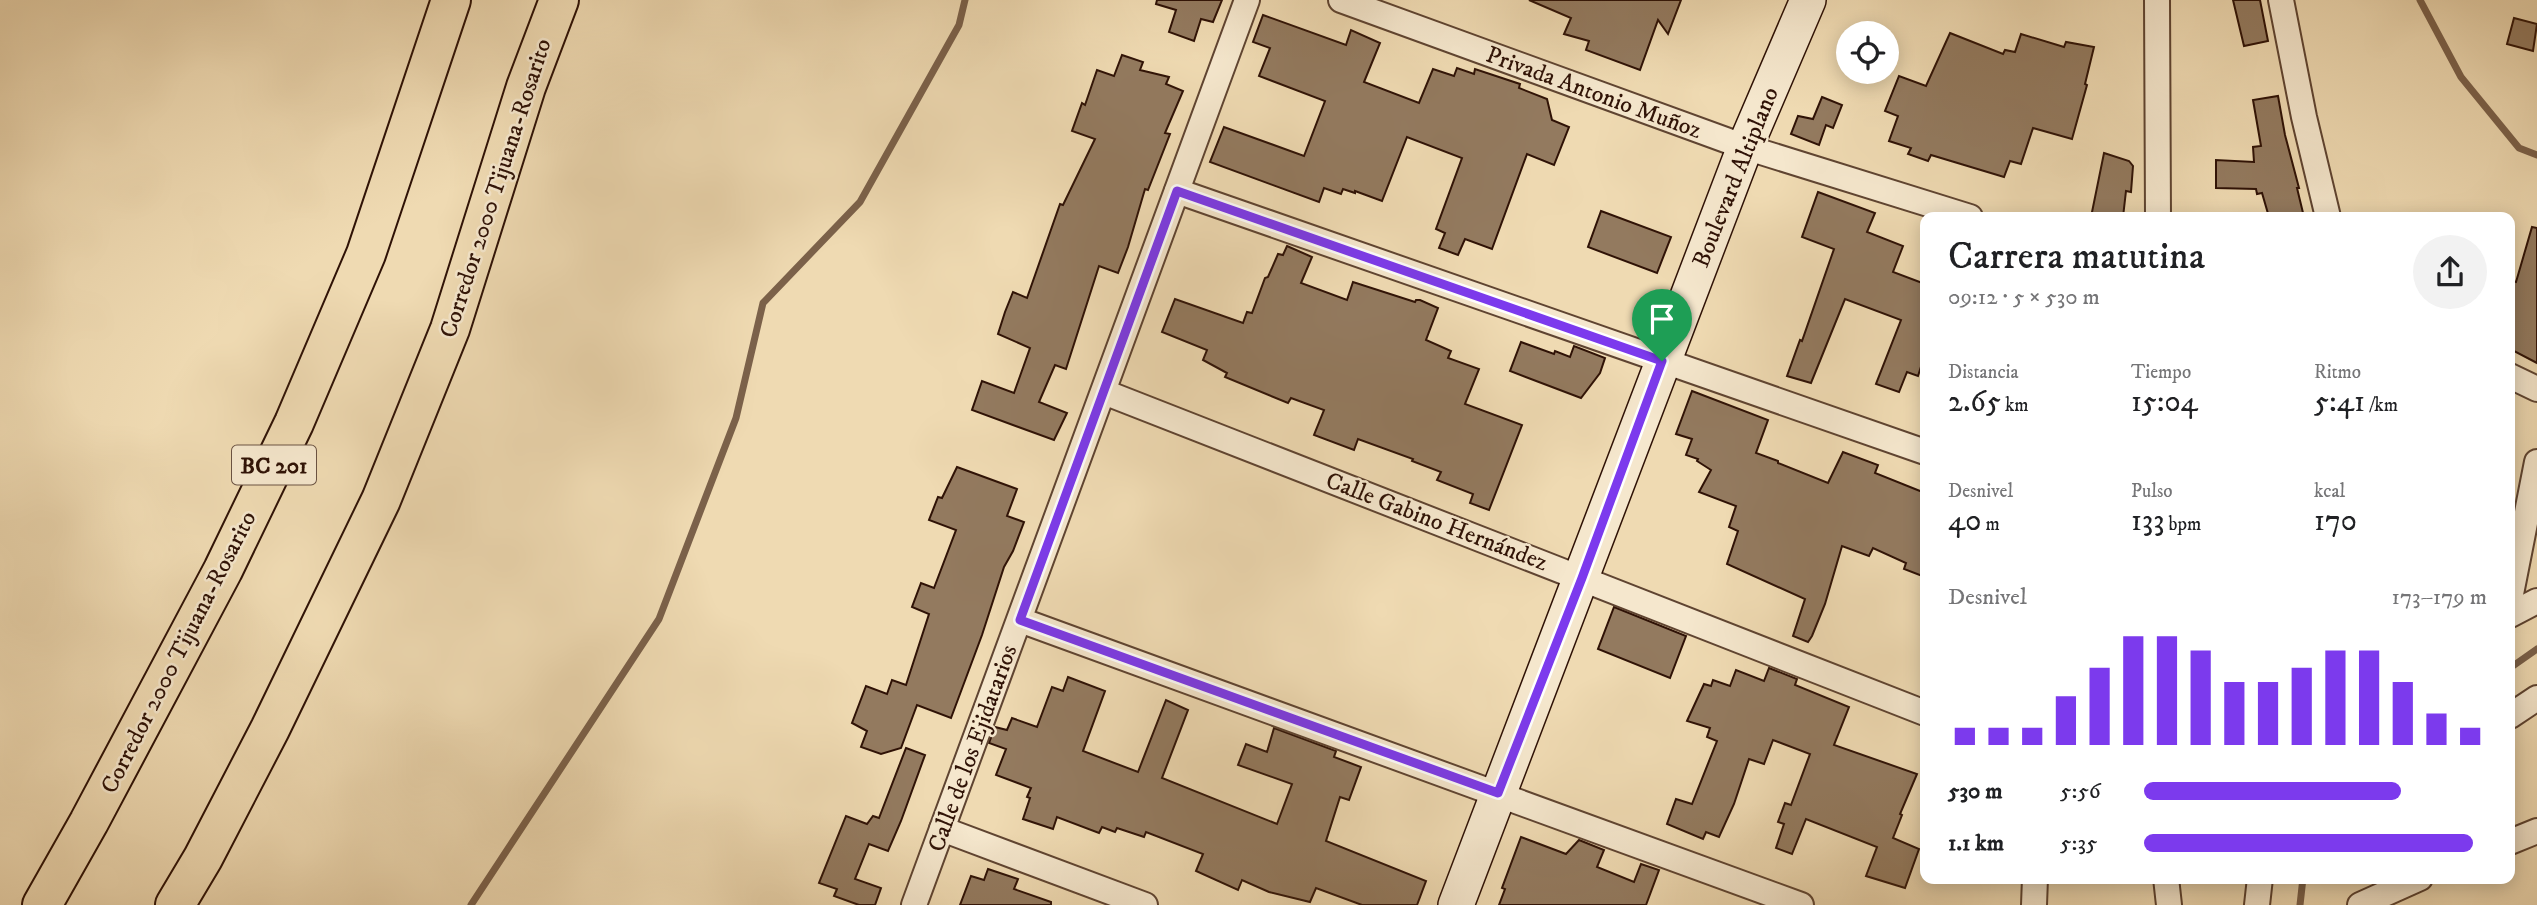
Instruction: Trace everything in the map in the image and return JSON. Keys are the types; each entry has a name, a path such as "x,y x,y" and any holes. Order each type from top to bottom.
{"highway":[{"name":"Corredor 2000 Tijuana-Rosarito","path":"41,905 89,822 223,570 294,423 366,254 450,0"},
{"name":"Corredor 2000 Tijuana-Rosarito","path":"175,905 203,858 264,741 381,500 450,329 526,87 559,0"}],"street":[{"name":"Calle de los Ejidatarios","path":"914,905 1247,0"},
{"name":"Privada Antonio Muñoz","path":"1341,0 1745,147 1954,212"},
{"name":"Boulevard Altiplano","path":"1456,905 1745,147 1808,0"},
{"path":"2157,0 2158,212"},
{"path":"2281,0 2304,117 2327,212"},
{"path":"1177,191 1920,450"},
{"path":"2515,378 2537,389"},
{"name":"Calle Gabino Hernández","path":"1104,392 1920,711"},
{"path":"2515,574 2537,462"},
{"path":"2515,612 2537,601"},
{"path":"1020,620 1801,905"},
{"path":"2515,713 2537,698"},
{"path":"942,829 1145,905"},
{"path":"2515,840 2537,831"},
{"path":"2034,905 2035,884"},
{"path":"2167,884 2169,905"},
{"path":"2258,905 2260,884"},
{"path":"2360,905 2407,884"}],"building":[{"path":"1157,0 1222,0 1213,22 1201,19 1194,41 1169,32 1176,10 1156,4"},
{"path":"1529,0 1681,0 1668,34 1658,20 1640,70 1586,50 1589,41 1564,34 1571,18"},
{"path":"2233,0 2260,0 2268,41 2244,46"},
{"path":"1263,15 1346,45 1351,30 1380,43 1364,82 1419,103 1433,69 1454,76 1457,68 1474,74 1475,69 1520,84 1519,88 1547,99 1552,120 1569,127 1554,165 1527,154 1492,249 1465,239 1458,255 1439,248 1445,233 1436,229 1462,158 1407,137 1382,201 1355,191 1343,189 1341,194 1324,188 1319,202 1210,162 1224,127 1304,156 1325,101 1259,76 1270,48 1253,42"},
{"path":"2514,18 2537,24 2533,51 2507,44"},
{"path":"1950,33 2003,54 2005,50 2015,52 2021,34 2064,47 2066,42 2094,47 2072,139 2033,128 2021,164 2010,161 2004,177 1931,155 1928,161 1908,154 1911,148 1889,141 1898,116 1885,111 1896,84 1899,84 1899,76 1926,86"},
{"path":"1122,55 1143,62 1140,70 1169,77 1166,84 1183,91 1165,133 1170,134 1148,190 1145,189 1118,273 1099,266 1066,369 1055,365 1039,402 1067,413 1054,440 972,410 982,381 1014,393 1030,348 998,334 1005,312 1013,292 1027,298 1060,204 1063,205 1095,139 1072,131 1082,103 1085,105 1097,70 1114,76"},
{"path":"2278,96 2303,212 2268,212 2262,193 2257,194 2256,189 2216,188 2216,160 2254,162 2253,147 2261,146 2253,100"},
{"path":"1822,97 1842,105 1833,128 1826,125 1819,145 1791,134 1798,116 1813,119"},
{"path":"2104,153 2129,161 2133,166 2131,192 2126,191 2124,212 2092,212"},
{"path":"1818,192 1875,213 1867,232 1903,246 1893,272 1920,282 1920,370 1918,376 1907,372 1899,392 1876,384 1901,320 1845,299 1811,383 1787,376 1834,249 1802,237"},
{"path":"1601,211 1671,237 1657,273 1588,247"},
{"path":"2532,227 2537,228 2537,363 2515,352 2516,282"},
{"path":"1287,246 1312,257 1301,283 1347,300 1353,282 1415,302 1420,300 1438,308 1426,340 1451,351 1448,358 1479,369 1465,404 1522,425 1489,510 1470,503 1473,494 1437,480 1441,472 1412,461 1413,459 1358,439 1354,450 1314,435 1324,410 1291,398 1288,403 1225,377 1227,373 1203,360 1207,350 1162,332 1175,299 1243,323 1247,312 1252,313 1265,278 1268,277 1278,254 1283,255"},
{"path":"1521,342 1570,357 1574,346 1605,358 1600,373 1581,398 1510,371"},
{"path":"1692,391 1768,420 1756,453 1828,483 1843,452 1878,465 1875,473 1920,491 1920,575 1904,569 1906,563 1873,548 1869,556 1842,546 1825,604 1812,636 1808,642 1793,636 1805,599 1727,564 1738,531 1729,527 1736,506 1699,492 1711,470 1697,461 1698,459 1686,455 1692,439 1676,434"},
{"path":"957,467 1017,489 1007,516 1024,522 1004,567 951,718 917,705 901,748 881,754 861,747 867,731 852,723 866,686 887,694 892,680 906,685 929,614 912,607 921,583 934,588 956,530 929,520 938,497 942,498"},
{"path":"1614,607 1686,636 1670,678 1598,649"},
{"path":"1769,668 1797,679 1795,685 1849,707 1834,745 1917,774 1893,838 1919,849 1905,888 1866,876 1877,847 1806,819 1792,854 1776,848 1784,824 1778,822 1785,803 1791,805 1810,754 1773,740 1764,764 1749,759 1734,804 1719,837 1706,832 1703,839 1667,824 1676,799 1692,804 1717,741 1707,737 1710,728 1687,721 1704,684 1711,686 1713,680 1730,686 1736,670 1764,681"},
{"path":"1068,677 1105,691 1083,751 1138,772 1166,700 1188,710 1162,778 1277,824 1292,784 1238,765 1246,744 1267,752 1274,728 1336,751 1334,757 1361,767 1349,800 1340,797 1326,841 1426,881 1417,905 1362,905 1316,888 1310,902 1269,892 1242,880 1238,890 1196,871 1203,854 1146,832 1144,837 1117,828 1115,832 1102,827 1099,833 1057,817 1053,829 1023,819 1031,788 996,775 1006,749 989,743 995,727 1007,730 1012,718 1037,727 1052,687 1063,691"},
{"path":"906,748 925,755 901,821 888,851 869,844 855,879 881,888 875,905 859,905 834,896 837,889 819,883 846,816 867,824 873,816 879,818"},
{"path":"1521,837 1566,854 1579,840 1604,850 1597,867 1634,882 1641,864 1659,870 1646,905 1499,905 1505,889 1502,888"},
{"path":"988,869 1018,879 1014,889 1051,902 1051,905 960,905 971,876 984,880"}],"waterway":[{"path":"471,905 659,619 736,418 763,303 860,202 959,25 965,0"},
{"path":"2420,0 2461,77 2519,148 2537,155"},
{"path":"2515,664 2537,649"},
{"path":"2300,905 2302,884"}],"route":[{"path":"1177,191 1662,361 1582,578 1498,793 1020,620 1177,191"}]}
